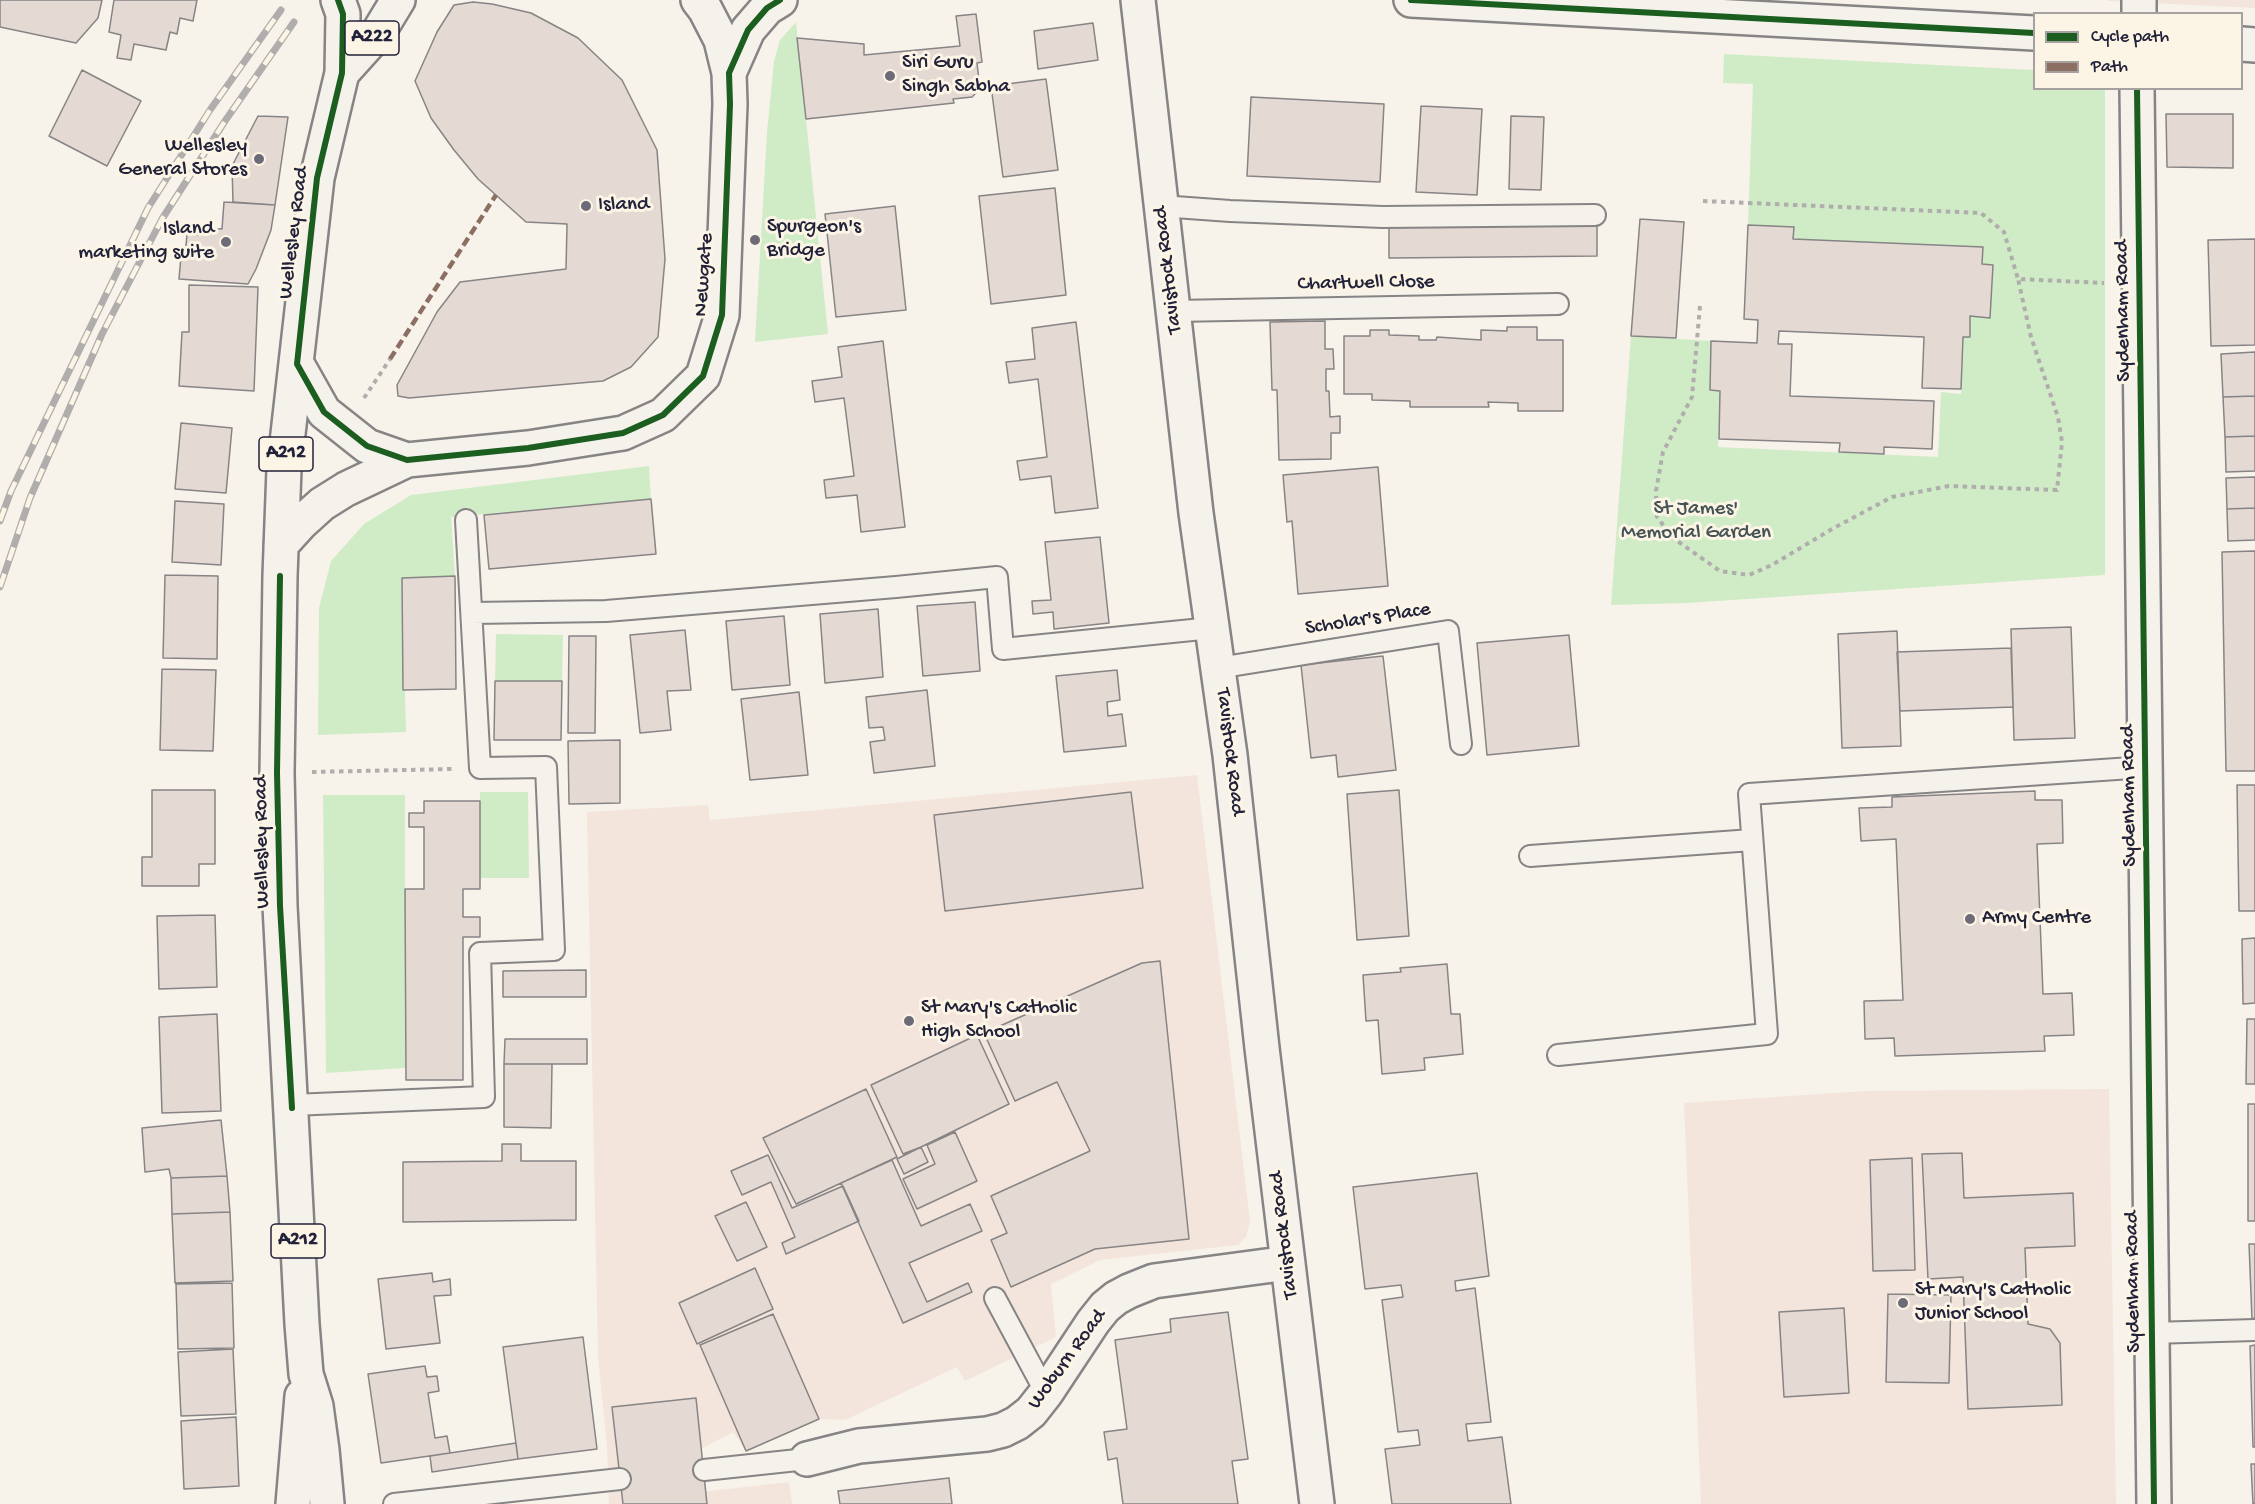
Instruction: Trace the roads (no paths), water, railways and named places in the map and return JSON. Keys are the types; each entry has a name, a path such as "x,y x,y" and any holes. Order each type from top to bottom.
{"street":[{"name":"A222","path":"342,73 378,33 398,0"},
{"name":"A212","path":"698,0 721,40 729,73"},
{"name":"A212","path":"729,73 748,30 767,8 780,0"},
{"name":"Tavistock Road","path":"1138,0 1196,513 1230,755 1262,1048 1317,1504"},
{"path":"1411,0 2033,33"},
{"name":"A212","path":"338,2 343,14 342,73"},
{"name":"Wellesley Road","path":"327,1504 316,1406 306,1374 302,1324 280,906 278,773 284,469 317,178 342,73"},
{"name":"Newgate","path":"407,460 528,448 623,433 663,415 703,376 722,315 730,104 729,73"},
{"name":"Sydenham Road","path":"2137,90 2154,1504"},
{"name":"A212","path":"297,364 324,412 367,446 407,460"},
{"name":"A212","path":"281,545 322,504 346,489 407,460"},
{"name":"Woburn Road","path":"807,1459 859,1446 987,1434 1004,1430 1025,1417 1046,1393 1105,1307 1129,1291 1154,1281 1288,1263"},
{"name":"Wellesley Road","path":"293,1504 301,1398 306,1374"}],"lane":[{"path":"1161,206 1383,217 1595,215"},
{"name":"Chartwell Close","path":"1174,311 1558,304"},
{"path":"292,1105 483,1097 480,953 554,950 546,767 480,768 466,520"},
{"path":"472,613 606,612 997,577 1003,649 1212,628"},
{"name":"Scholar's Place","path":"1218,668 1448,631 1461,744"},
{"path":"1558,1055 1767,1034 1749,794 2146,767"},
{"path":"1530,856 1752,840"},
{"path":"995,1298 1046,1393"},
{"path":"2151,1333 2255,1330"},
{"name":"Woburn Road","path":"704,1470 807,1459"},
{"path":"394,1504 620,1479"}],"railway":[{"path":"0,521 11,491 148,208 210,110 281,10"},
{"path":"0,587 30,498 102,334 162,219 225,121 294,22"}],"place":[{"name":"Siri Guru Singh Sabha","path":"890,76"},
{"name":"Wellesley General Stores","path":"259,159"},
{"name":"Island","path":"586,206"},
{"name":"Spurgeon's Bridge","path":"755,240"},
{"name":"Island marketing suite","path":"226,242"},
{"name":"Army Centre","path":"1970,919"},
{"name":"St Mary's Catholic High School","path":"909,1021"},
{"name":"St Mary's Catholic Junior School","path":"1903,1303"}],"park label":[{"name":"St James' Memorial Garden","path":"1696,522"}]}
